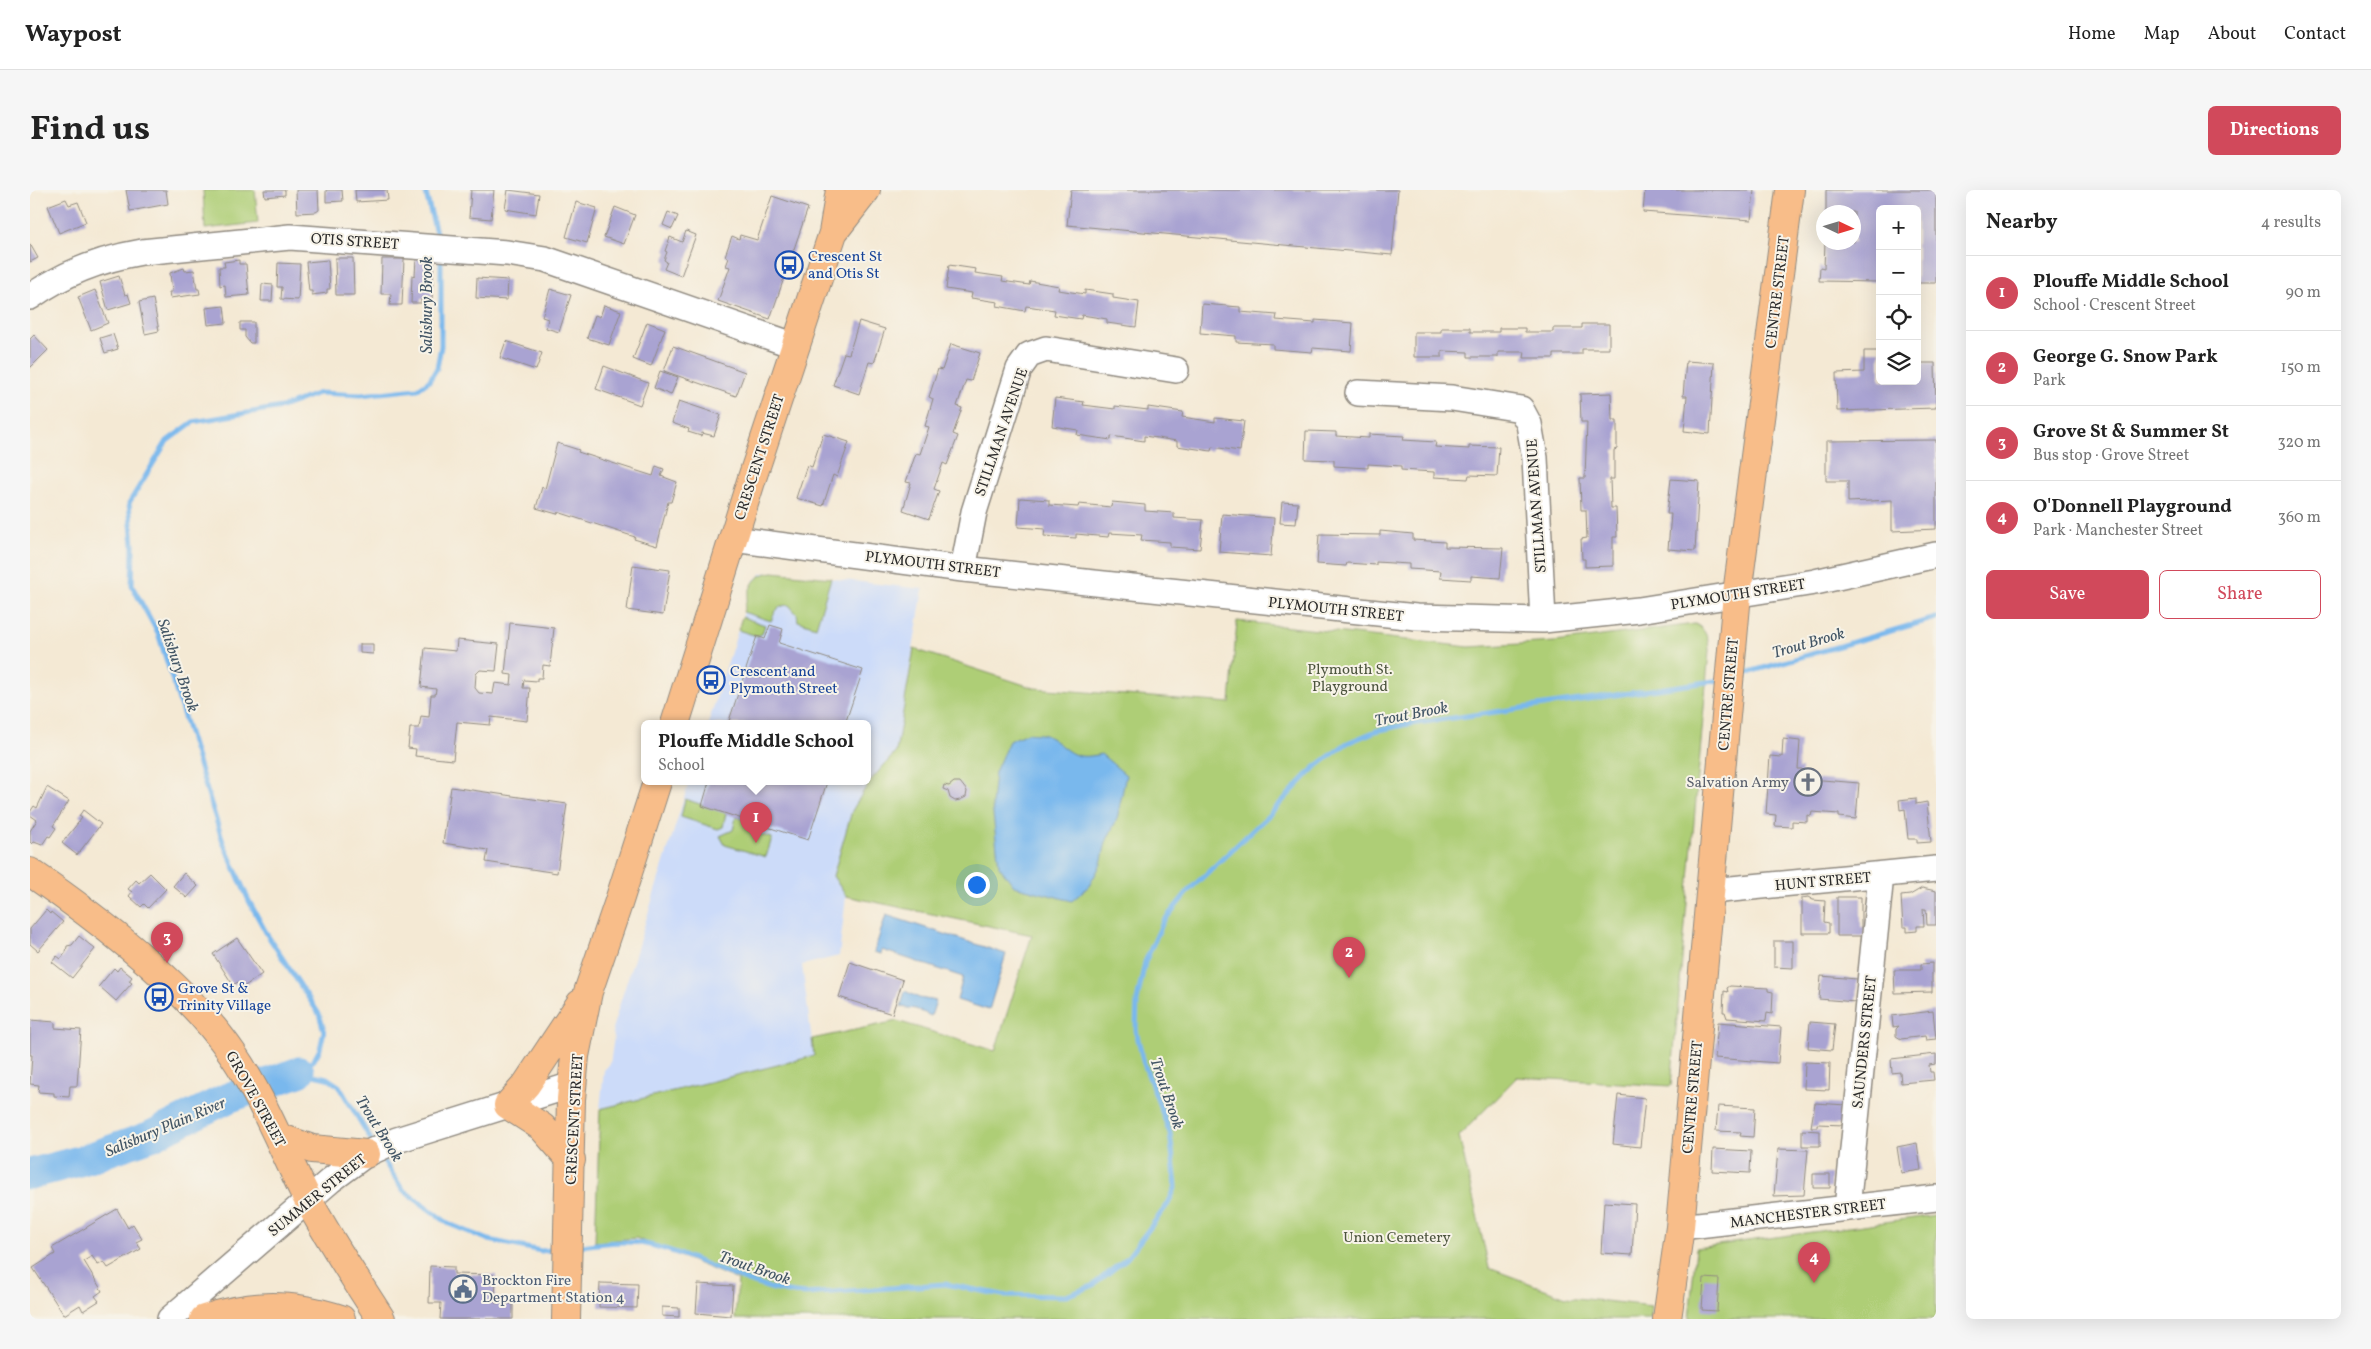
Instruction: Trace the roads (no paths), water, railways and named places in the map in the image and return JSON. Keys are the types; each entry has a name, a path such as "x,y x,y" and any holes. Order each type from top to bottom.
{"main road":[{"name":"CRESCENT STREET","path":"676,720 833,233 840,190"},
{"path":"833,233 866,190"},
{"name":"CENTRE STREET","path":"1667,1319 1680,1227 1737,594 1790,190"},
{"name":"CRESCENT STREET","path":"566,1319 572,1085 575,1056 588,992 656,785"},
{"name":"GROVE STREET","path":"30,872 95,920 169,983 210,1024 244,1071 309,1201 382,1319"},
{"path":"571,1160 542,1128 508,1104 526,1085 588,992"},
{"path":"278,1137 312,1149 366,1154"},
{"path":"204,1319 223,1313 285,1306 313,1310 341,1319"}],"street":[{"name":"OTIS STREET","path":"30,297 78,270 120,256 142,252 290,237 423,245 545,259 796,346"},
{"name":"STILLMAN AVENUE","path":"963,569 974,512 1019,369 1029,355 1046,349 1176,370"},
{"name":"STILLMAN AVENUE","path":"1358,393 1452,398 1521,409 1529,424 1535,458 1543,620"},
{"name":"PLYMOUTH STREET","path":"733,539 963,569 1416,617 1543,620 1638,610 1815,582 1936,555"},
{"name":"HUNT STREET","path":"1711,891 1936,869"},
{"name":"SAUNDERS STREET","path":"1847,1208 1881,875"},
{"name":"SUMMER STREET","path":"170,1319 309,1201 331,1180 366,1154 397,1140 572,1085"},
{"name":"MANCHESTER STREET","path":"1680,1227 1936,1198"}],"water":[{"path":"1027,733 1045,735 1076,755 1091,756 1101,754 1126,775 1117,819 1106,842 1101,864 1089,886 1072,901 1014,886 999,866 992,805 995,772 1009,741"},
{"path":"886,915 1006,954 989,1010 957,1000 963,977 882,950 881,954 874,952"},
{"path":"905,991 919,998 936,1001 931,1016 916,1009 901,1007"}],"waterway":[{"name":"Salisbury Brook","path":"425,190 438,240"},
{"name":"Salisbury Brook","path":"299,1072 314,1060 320,1049 324,1031 319,1014 268,936 249,901 223,842 158,633 132,586 133,545 129,503 167,441 193,422 282,407 319,393 361,395 418,389 429,381 437,368 441,346 441,256"},
{"name":"Trout Brook","path":"1739,675 1936,618"},
{"name":"Trout Brook","path":"575,1247 615,1242 640,1243 682,1255 764,1286 806,1294 945,1284 1003,1295 1066,1296 1092,1286 1127,1258 1168,1204 1176,1186 1170,1133 1143,1061 1136,1030 1137,1001 1145,962 1163,922 1189,890 1269,815 1314,768 1347,743 1376,731 1403,725 1721,680"},
{"name":"Trout Brook","path":"299,1072 327,1078 339,1086 373,1143"},
{"name":"Salisbury Plain River","path":"30,1174 83,1160 151,1136 228,1098 299,1072"},
{"name":"Trout Brook","path":"380,1155 403,1190 449,1224 489,1240 541,1251 559,1249"}],"place":[{"name":"Crescent St and Otis St","path":"789,265"},
{"name":"Crescent and Plymouth Street","path":"711,680"},
{"name":"Salvation Army","path":"1808,782"},
{"name":"Plouffe Middle School","path":"756,843"},
{"name":"Grove St & Summer St","path":"167,963"},
{"name":"George G. Snow Park","path":"1349,978"},
{"name":"Grove St & Trinity Village","path":"159,997"},
{"name":"O'Donnell Playground","path":"1814,1283"},
{"name":"Brockton Fire Department Station 4","path":"463,1289"}],"park label":[{"name":"Plymouth St. Playground","path":"1350,678"},
{"name":"Union Cemetery","path":"1397,1237"}]}
